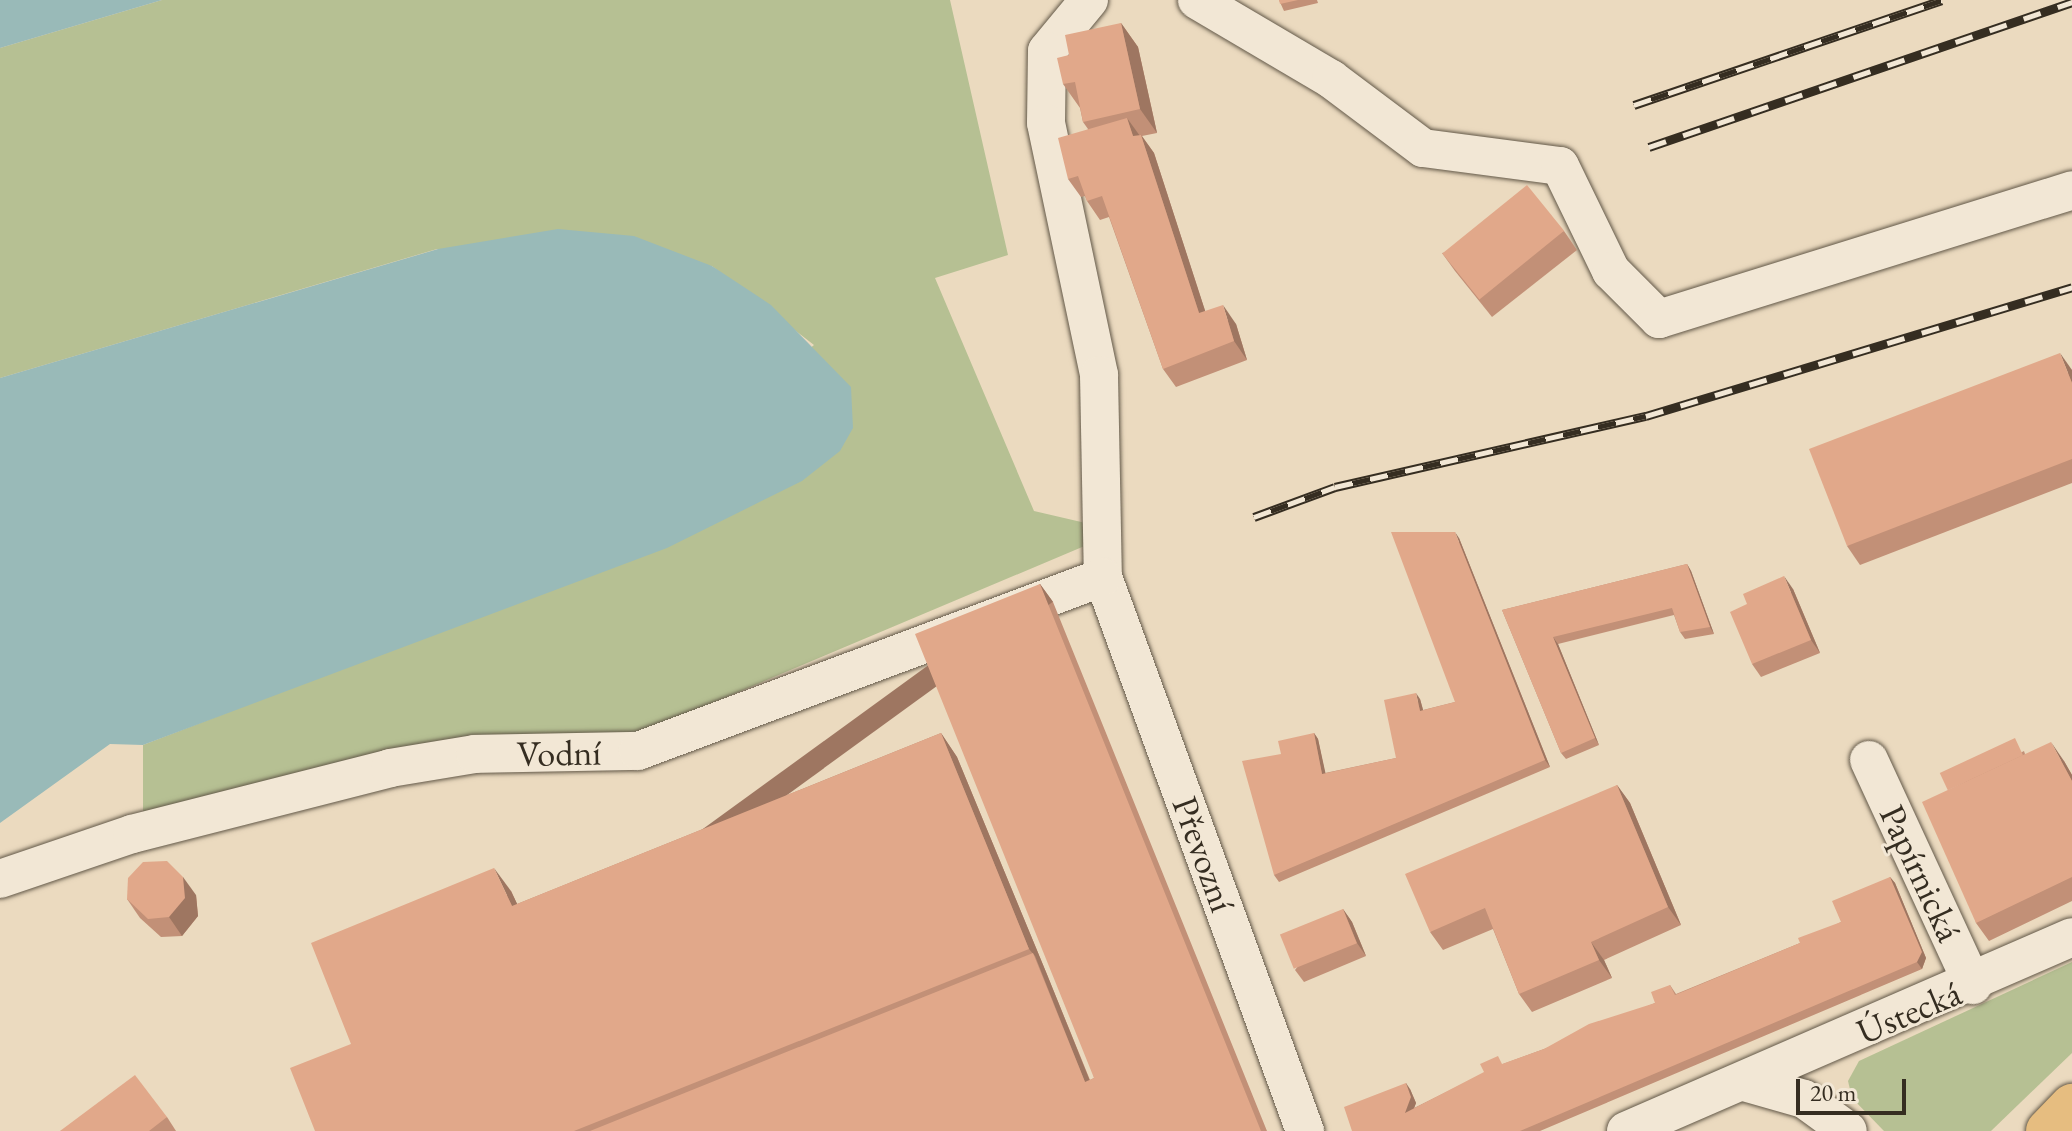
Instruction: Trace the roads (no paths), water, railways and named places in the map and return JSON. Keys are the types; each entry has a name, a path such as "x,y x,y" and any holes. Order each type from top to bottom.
{"main road":[{"path":"2048,1131 2072,1106"}],"street":[{"name":"Převozní","path":"1089,0 1047,51 1046,123 1074,280 1099,375 1103,577 1305,1131"},
{"path":"1197,0 1331,79 1423,148 1560,166 1611,271 1659,319 2072,190"},
{"name":"Vodní","path":"0,879 132,834 390,768 475,754 638,751 1103,577"},
{"name":"Papírnická","path":"1869,760 1973,985"},
{"name":"Ústecká","path":"1626,1131 1973,985 2072,937"},
{"path":"1744,1082 1804,1099 1848,1131"}],"water":[{"path":"0,0 162,0 0,48"},
{"path":"558,229 634,236 712,266 771,305 851,387 853,428 840,451 802,481 667,548 143,745 110,744 0,823 0,378 438,249"}],"railway":[{"path":"1634,105 1942,0"},
{"path":"1649,147 2072,2"},
{"path":"1254,517 1335,487 1646,416 2072,287"}]}
